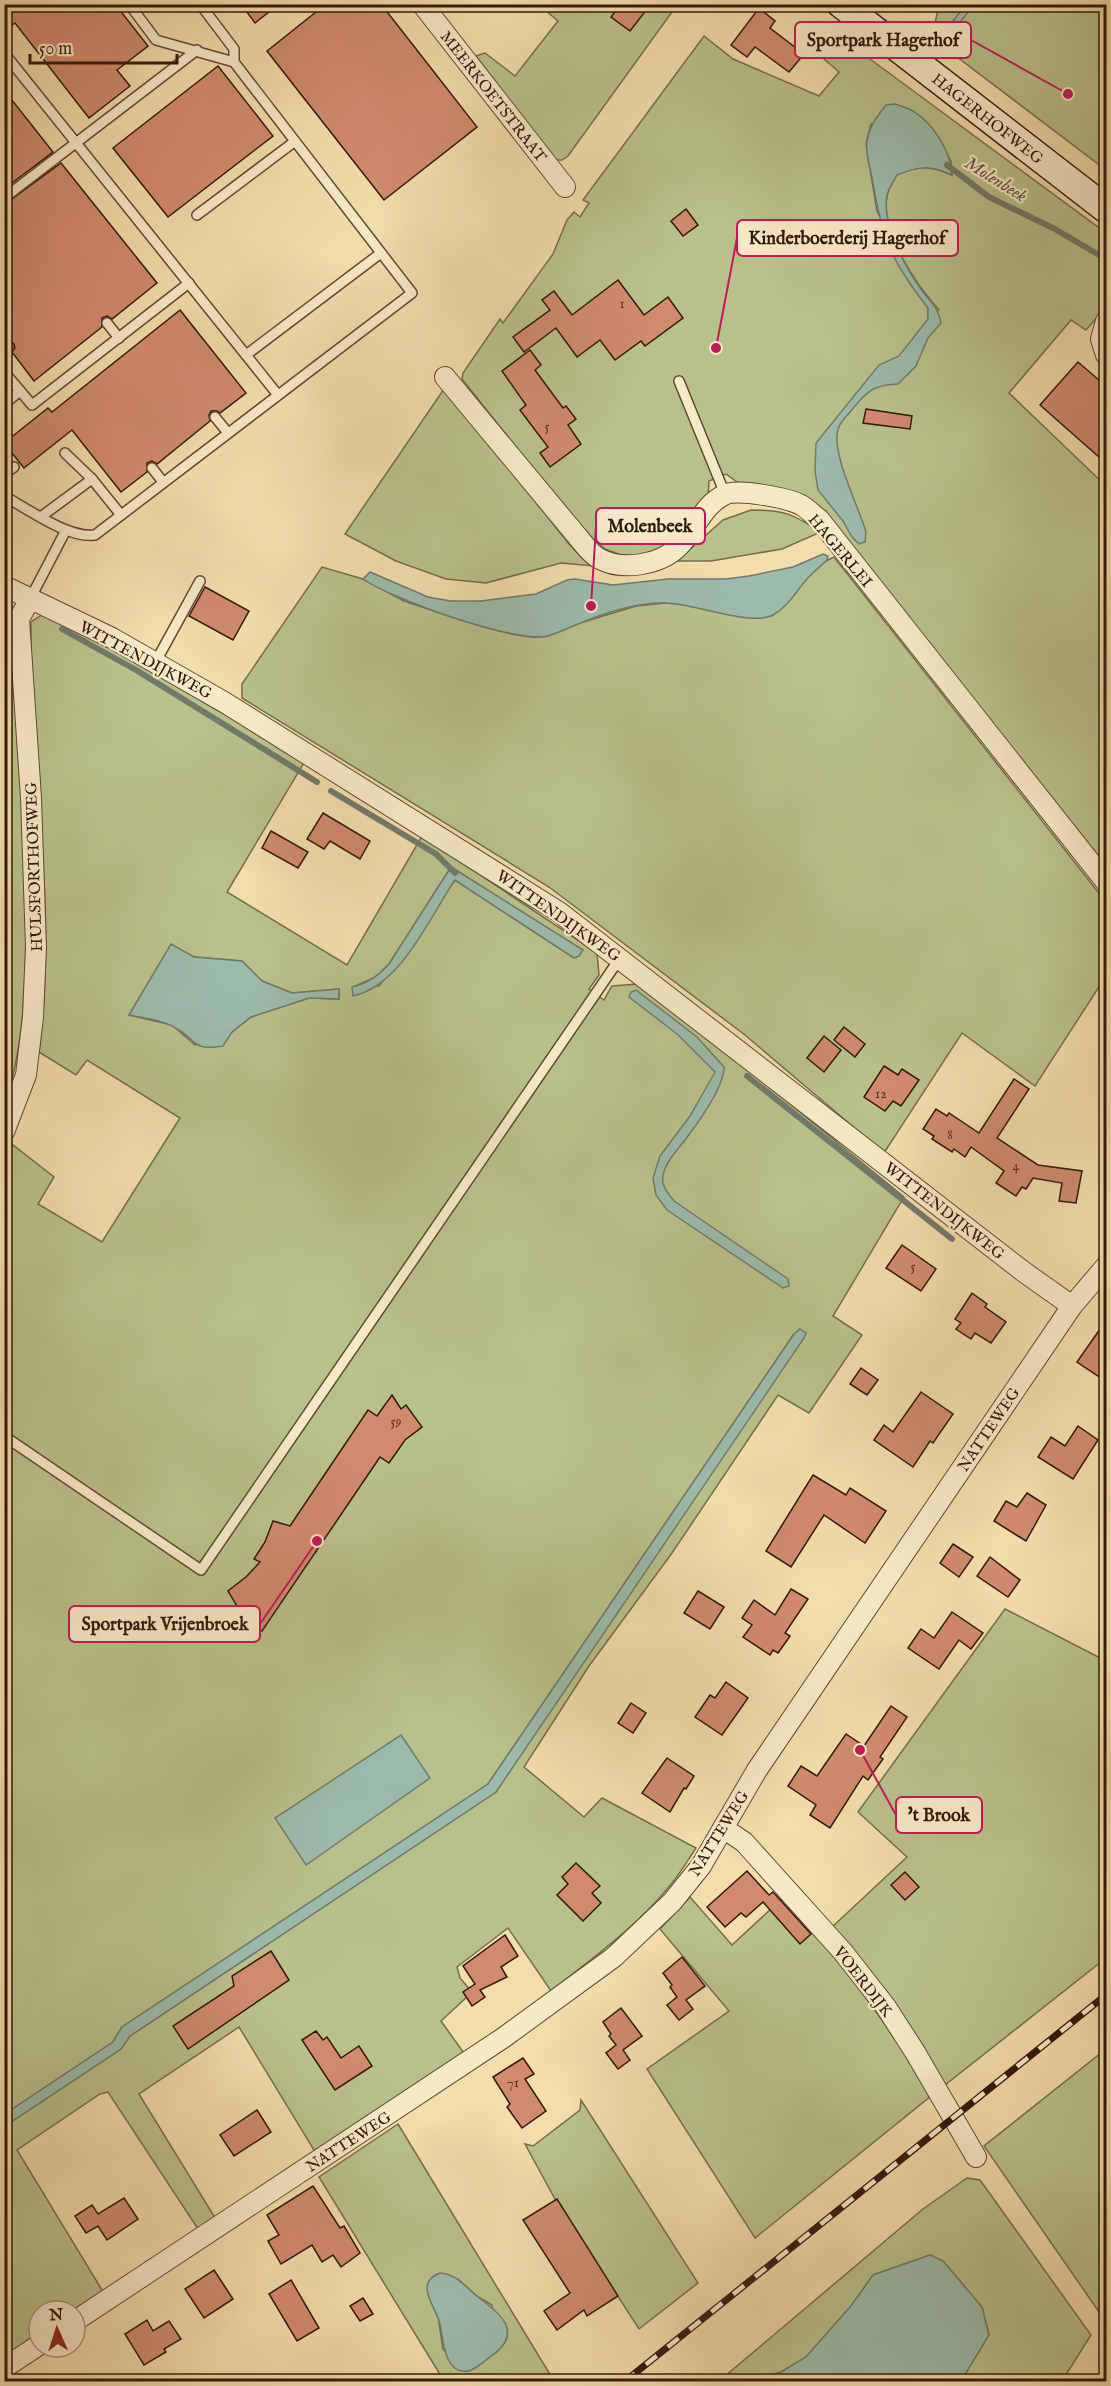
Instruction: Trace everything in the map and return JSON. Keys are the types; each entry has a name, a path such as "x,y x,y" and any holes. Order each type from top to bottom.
{"street":[{"name":"MEERKOETSTRAAT","path":"422,4 566,187"},
{"name":"HAGERHOFWEG","path":"847,6 1107,209"},
{"path":"1107,321 1101,339 1107,355"},
{"path":"445,377 598,559 616,564 639,564 661,559 678,548 711,505 725,494"},
{"name":"HAGERLEI","path":"725,494 744,493 767,496 800,505 819,519 1107,882"},
{"name":"WITTENDIJKWEG","path":"4,586 112,638 241,712 560,912 1024,1272 1072,1306"},
{"name":"HULSFORTHOFWEG","path":"4,1132 26,1075 33,1017 36,946 31,798 19,619 30,599"},
{"name":"NATTEWEG","path":"87,2313 503,2038 614,1957 672,1902 701,1866 757,1770 1072,1306 1107,1266"},
{"name":"VOERDIJK","path":"723,1828 744,1842 843,1952 886,2007 976,2157"},
{"path":"4,2368 27,2353"}],"lane":[{"path":"4,496 66,530 86,536 95,535 412,293 234,62 156,39 129,4"},
{"path":"200,4 234,49 234,62"},
{"path":"4,198 197,50"},
{"path":"4,53 278,395"},
{"path":"197,215 294,142"},
{"path":"246,355 381,253"},
{"path":"4,372 32,405 189,284"},
{"path":"107,322 119,338"},
{"path":"679,381 725,494"},
{"path":"4,404 20,391"},
{"path":"215,417 228,433"},
{"path":"65,453 92,479 121,514"},
{"path":"4,474 14,467"},
{"path":"152,468 163,482"},
{"path":"42,516 92,479"},
{"path":"30,599 66,530"},
{"path":"155,663 200,581"},
{"path":"4,1436 201,1570 620,958"}],"green space":[{"path":"539,5 677,5 568,156 562,160 555,160 476,56 485,53 515,76 558,21"},
{"path":"941,5 1106,5 1106,170 932,38 938,9"},
{"path":"828,28 1106,233 1106,307 1086,330 1071,320 1009,393 1106,486 1106,869 982,713 786,495 737,482 726,474 709,481 708,499 679,540 641,557 621,555 605,549 593,539 546,485 462,379 463,373 500,319 503,323 553,254 567,220 574,212 580,217 589,203 583,200 704,36 733,59 819,96 839,72 815,51","holes":["871,124 928,124 951,161 952,175 936,169 924,168 912,169 896,175 888,192 886,206 888,222 901,255 920,286 939,310 928,319 928,308 877,211 866,144"]},
{"path":"444,389 569,544 580,556 595,566 561,563 486,583 446,579 396,561 345,534"},
{"path":"751,510 788,514 821,532 782,549 711,561 677,561 723,520"},
{"path":"834,557 1106,902 1106,976 1035,1086 962,1033 884,1153 745,1035 549,887 242,698 242,684 322,567 363,579 404,601 452,617 532,637 547,636 636,606 665,603 772,616 816,568"},
{"path":"43,614 126,657 305,761 227,892 347,965 422,836 597,953 599,975 589,989 604,1000 612,986 638,984 730,1055 904,1197 833,1316 862,1335 809,1413 778,1395 672,1553 589,1666 524,1767 584,1817 602,1798 696,1848 675,1879 630,1927 551,1991 508,1928 457,1967 460,1978 471,1991 441,2021 466,2056 317,2155 239,2027 139,2094 217,2221 200,2232 108,2092 100,2094 17,2150 105,2295 87,2305 87,2299 27,2299 27,2346 5,2361 5,2126 121,2049 130,2036 496,1792 794,1334 488,1784 122,2027 113,2042 5,2114 4,1168 13,1145 54,1177 38,1204 102,1242 180,1118 87,1060 76,1075 39,1052 46,945 45,891 32,676 31,622","holes":["451,867 582,950 579,956 574,958 455,880 379,986 353,987 376,977 389,964","171,945 194,957 242,961 262,981 292,993 339,989 339,999 309,998 251,1017 232,1032 195,1045 172,1025 129,1015"]},
{"path":"4,636 10,652 22,758 26,897 25,974 20,1039 5,1102"},
{"path":"1005,1609 1104,1660 1106,1657 1106,1958 945,2085 831,1928 907,1857 858,1812"},
{"path":"786,1895 880,2018 931,2096 755,2238 647,2069 729,2011 660,1929 690,1897 732,1945"},
{"path":"1106,2049 1106,2322 984,2146"},
{"path":"581,2100 698,2283 639,2329 555,2199 525,2144 533,2146 580,2110"},
{"path":"398,2124 554,2381 444,2381 319,2177","holes":["458,2279 478,2297 492,2305 497,2352 469,2371 443,2349 439,2323"]},
{"path":"967,2178 980,2180 1091,2335 1062,2381 961,2381 989,2335 982,2307 943,2261 930,2255 873,2275 851,2306 806,2357 781,2372 751,2381 718,2382 923,2209"}],"shaded area":[{"path":"966,5 974,5 943,43 938,39"},
{"path":"895,104 913,111 928,123 945,148 951,166 952,175 924,168 897,175 888,192 886,203 891,230 902,258 936,309 941,323 928,338 916,366 898,384 884,385 869,392 839,426 838,452 866,532 865,542 859,544 818,490 815,471 816,443 879,365 899,356 928,319 928,308 905,276 889,247 867,155 868,136 874,122 886,105"},
{"path":"823,554 828,556 827,560 809,576 788,603 773,615 763,618 737,616 677,604 655,603 610,612 548,636 532,637 483,627 454,618 378,588 363,579 370,572 428,597 450,601 481,601 536,594 567,580 575,579 613,585 668,579 726,579 749,576 793,567"},
{"path":"451,867 583,950 579,956 574,958 455,880 400,965 370,990 353,996 352,987 372,978 389,964"},
{"path":"171,944 194,957 242,961 262,981 292,993 339,989 339,999 309,998 251,1017 232,1032 223,1046 199,1046 169,1025 129,1015"},
{"path":"636,990 697,1037 724,1067 720,1084 709,1105 666,1166 663,1183 666,1189 674,1201 788,1279 789,1286 783,1288 667,1210 656,1195 653,1178 660,1156 690,1116 715,1072 677,1034 629,997 631,992"},
{"path":"800,1329 806,1333 804,1338 496,1792 130,2036 121,2049 5,2126 5,2114 113,2042 122,2027 488,1784 794,1334"},
{"path":"401,1735 430,1778 306,1865 275,1818"},
{"path":"930,2255 943,2261 982,2307 989,2335 961,2381 751,2381 781,2372 806,2357 851,2306 873,2275"},
{"path":"440,2273 460,2282 494,2310 506,2324 508,2331 501,2348 480,2365 468,2371 460,2371 449,2362 438,2317 428,2296 428,2283 432,2277"}],"building":[{"path":"4,4 115,4 148,46 117,70 130,86 89,118 15,23 4,31"},
{"path":"241,4 279,4 255,23"},
{"path":"326,4 381,4 477,127 384,200 267,51"},
{"path":"621,4 651,4 630,31 611,17"},
{"path":"759,8 775,21 770,28 804,54 789,72 755,47 747,57 731,45"},
{"path":"218,66 273,136 168,217 113,148"},
{"path":"4,90 53,152 4,189"},
{"path":"61,163 157,283 112,319 107,316 102,318 102,327 34,381 12,352 15,348 14,344 9,340 4,341 4,205"},
{"path":"686,209 698,225 683,236 671,221"},
{"path":"618,280 644,315 668,297 683,318 645,346 641,341 615,360 600,340 577,357 556,328 524,352 513,337 550,310 542,300 554,291 572,315"},
{"path":"180,310 246,393 220,413 211,411 210,421 157,464 152,461 147,463 147,472 121,492 72,430 24,468 4,443 48,408 52,412"},
{"path":"530,350 541,365 535,370 563,408 566,406 576,419 568,425 581,444 550,467 540,453 548,447 520,410 526,405 502,371"},
{"path":"1078,362 1107,387 1107,464 1040,405"},
{"path":"866,409 912,416 910,429 863,423"},
{"path":"205,587 249,611 233,640 189,616"},
{"path":"323,813 370,841 360,859 330,841 324,849 307,839"},
{"path":"271,831 308,852 298,868 262,848"},
{"path":"844,1027 865,1044 855,1057 834,1040"},
{"path":"824,1036 841,1050 824,1072 807,1058"},
{"path":"884,1066 898,1075 902,1069 919,1080 901,1106 893,1101 885,1111 864,1097"},
{"path":"1014,1079 1029,1089 997,1138 1038,1165 1082,1171 1076,1203 1059,1201 1062,1183 1033,1178 1026,1189 1022,1187 1016,1196 996,1183 1004,1171 971,1147 965,1157 954,1149 952,1152 932,1139 934,1136 923,1129 936,1109 947,1116 949,1113 979,1133"},
{"path":"902,1245 936,1269 921,1291 886,1268"},
{"path":"972,1293 987,1304 985,1307 1006,1322 991,1343 975,1333 971,1339 956,1329 961,1323 955,1319"},
{"path":"1107,1319 1107,1382 1077,1362"},
{"path":"861,1368 878,1380 867,1395 850,1384"},
{"path":"921,1392 953,1414 933,1443 930,1441 913,1467 874,1440 884,1425 893,1432"},
{"path":"392,1395 401,1409 406,1405 422,1427 405,1440 389,1463 380,1457 262,1631 244,1618 228,1591 260,1562 254,1559 265,1542 273,1521 290,1526 368,1410 377,1416"},
{"path":"1078,1426 1098,1440 1073,1479 1038,1457 1051,1437 1065,1446"},
{"path":"813,1475 846,1495 850,1488 886,1511 865,1543 824,1515 791,1567 766,1551"},
{"path":"1027,1493 1046,1505 1026,1541 994,1521 1006,1501 1017,1507"},
{"path":"953,1544 973,1557 959,1577 940,1563"},
{"path":"990,1557 1020,1580 1008,1597 977,1576"},
{"path":"791,1589 808,1599 785,1633 790,1636 788,1639 778,1653 773,1650 770,1655 743,1637 752,1625 742,1618 754,1600 775,1615"},
{"path":"698,1591 724,1607 710,1629 684,1613"},
{"path":"952,1612 983,1633 971,1649 959,1640 939,1669 908,1648 921,1629 934,1638"},
{"path":"726,1682 748,1698 722,1735 695,1717 710,1695 715,1698"},
{"path":"631,1703 646,1713 633,1733 618,1723"},
{"path":"891,1706 907,1717 880,1757 883,1759 868,1780 863,1776 830,1828 810,1815 816,1805 788,1786 801,1766 817,1776 846,1734 864,1746"},
{"path":"667,1758 694,1776 670,1812 642,1793"},
{"path":"576,1863 600,1886 592,1893 601,1903 583,1921 557,1895 568,1884 562,1877"},
{"path":"747,1871 769,1895 773,1892 811,1934 800,1944 763,1902 746,1917 741,1913 725,1927 707,1907"},
{"path":"905,1872 919,1887 905,1900 891,1885"},
{"path":"505,1935 518,1956 501,1967 507,1977 480,1990 485,1997 472,2006 463,1992 475,1984 463,1966"},
{"path":"271,1951 289,1980 188,2049 173,2026 234,1986 232,1976"},
{"path":"682,1957 705,1986 686,2000 693,2009 679,2020 667,2005 677,1997 663,1973"},
{"path":"621,2008 642,2036 623,2050 630,2060 618,2069 606,2053 616,2045 603,2022"},
{"path":"316,2031 323,2040 327,2037 341,2058 359,2046 372,2066 335,2090 302,2040"},
{"path":"523,2058 534,2074 525,2079 546,2111 522,2128 507,2107 510,2104 493,2077"},
{"path":"257,2110 271,2132 234,2156 220,2135"},
{"path":"313,2186 340,2228 344,2226 360,2253 341,2267 333,2255 322,2262 312,2245 281,2264 268,2241 279,2235 267,2215"},
{"path":"124,2198 138,2219 107,2240 98,2226 86,2233 75,2216 92,2205 98,2214"},
{"path":"557,2199 618,2296 587,2316 584,2310 557,2330 544,2311 570,2293 523,2220"},
{"path":"214,2270 233,2299 204,2318 185,2289"},
{"path":"291,2280 319,2328 297,2341 269,2294"},
{"path":"363,2298 373,2314 360,2321 350,2306"},
{"path":"147,2320 153,2331 169,2321 181,2339 164,2349 166,2352 144,2365 125,2334"}],"waterway":[{"name":"Molenbeek","path":"947,165 989,197 1053,228 1106,259"},
{"path":"62,629 136,670 317,782"},
{"path":"331,791 436,854 455,873"},
{"path":"747,1076 952,1239"}],"railway":[{"path":"624,2382 1106,1995"}],"place":[{"name":"Sportpark Hagerhof","path":"1068,94"},
{"name":"Kinderboerderij Hagerhof","path":"716,348"},
{"name":"Molenbeek","path":"591,606"},
{"name":"Sportpark Vrijenbroek","path":"317,1541"},
{"name":"'t Brook","path":"860,1750"}]}
